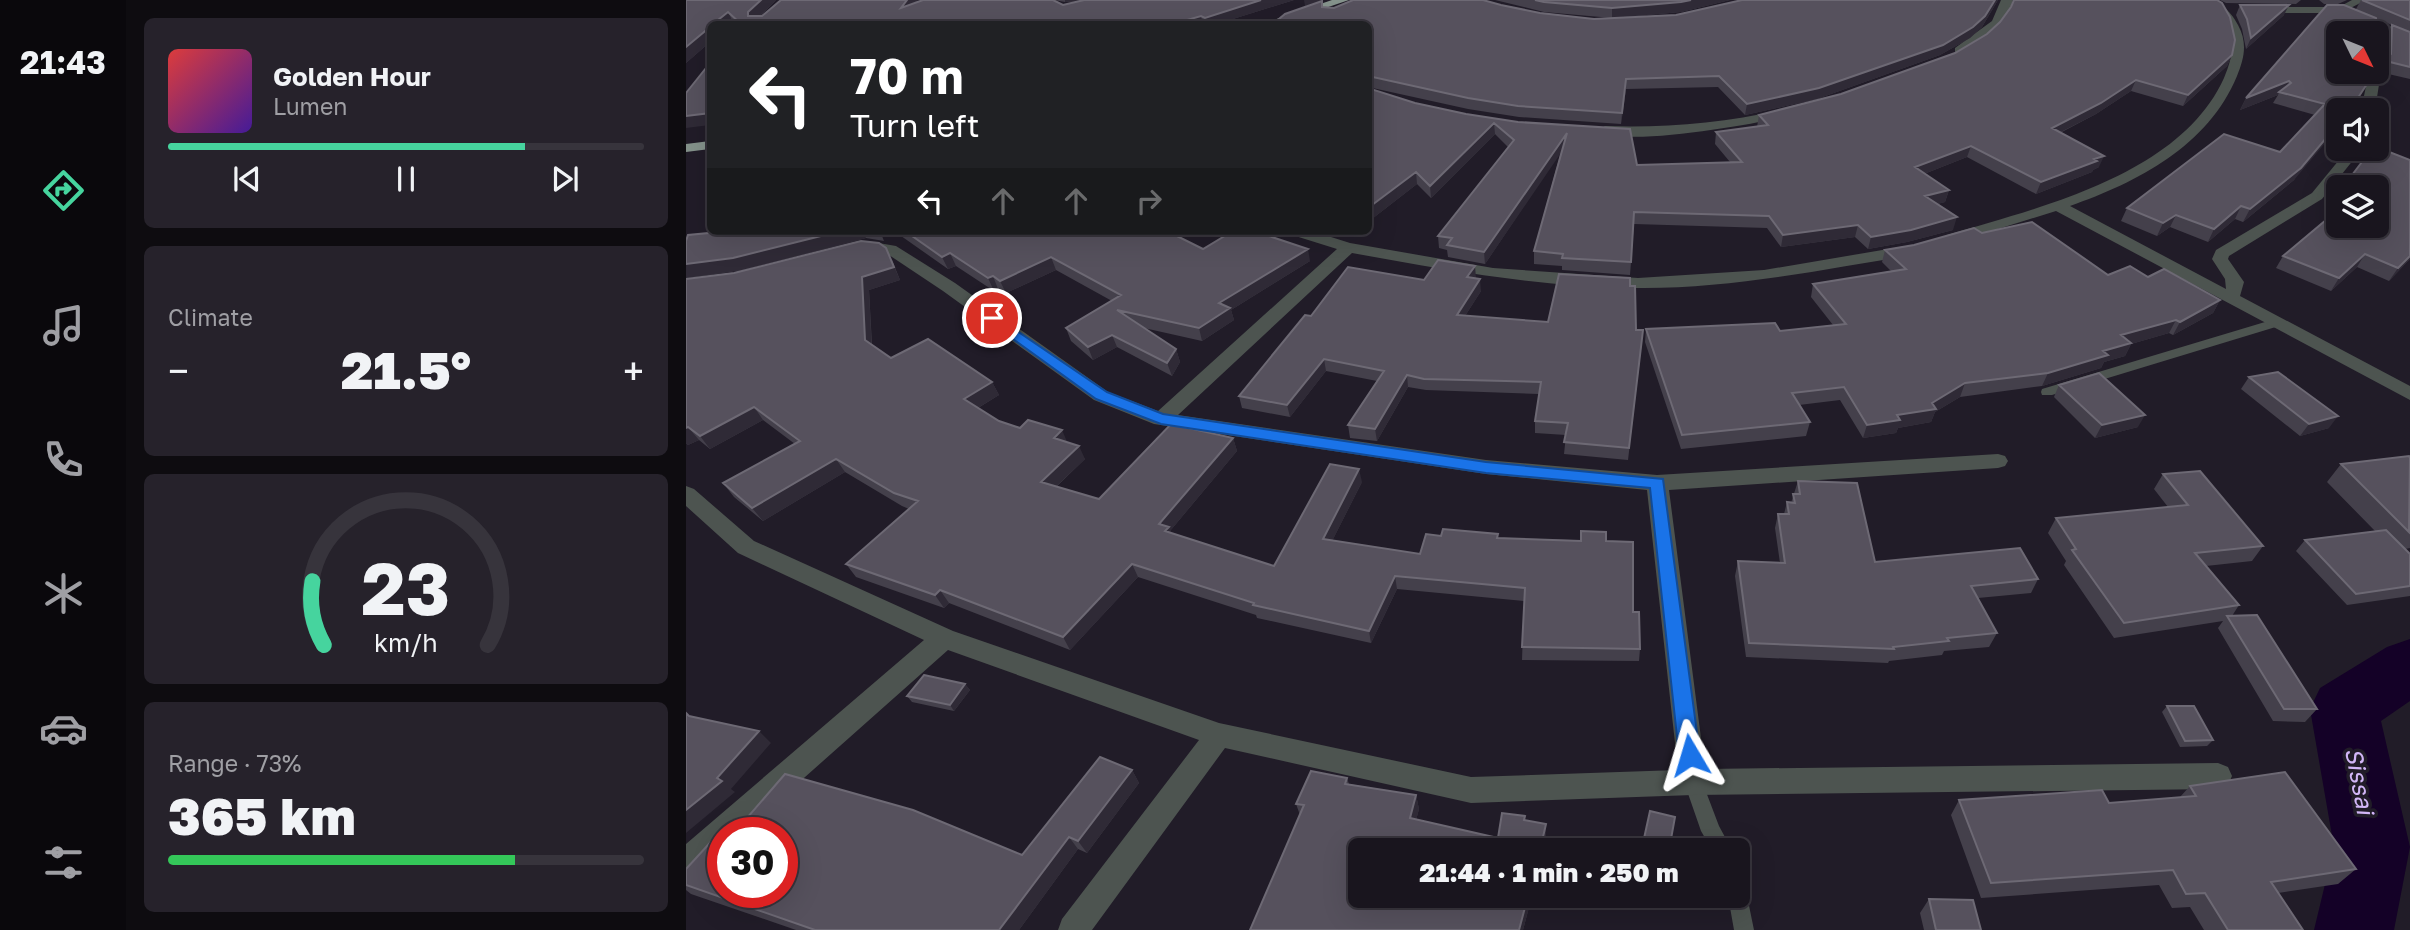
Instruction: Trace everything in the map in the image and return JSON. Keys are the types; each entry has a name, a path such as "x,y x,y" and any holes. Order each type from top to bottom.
{"highway":[{"path":"1277,21 1343,0"},
{"path":"1310,21 1358,4"},
{"path":"686,139 707,137"},
{"path":"686,148 707,145"}],"street":[{"path":"1951,55 1981,39 2006,10 2007,0"},
{"path":"2207,0 2235,9 2341,10 2360,0"},
{"path":"1308,235 1348,247 1493,274 1638,283 1763,275 1929,245 2059,207 2151,166 2196,129 2231,86 2239,51 2234,26 2235,9"},
{"path":"2341,10 2360,21"},
{"path":"2389,34 2410,38"},
{"path":"1589,129 1651,133 1753,121 1804,108"},
{"path":"2230,299 2237,288 2236,281 2224,268 2220,259 2222,253 2317,196 2345,161"},
{"path":"2059,207 2410,394"},
{"path":"846,251 867,246 890,249 949,287 1101,396 1161,419 1486,467 1657,483 1998,461"},
{"path":"1161,419 1348,247"},
{"path":"1657,483 1693,782"},
{"path":"686,494 746,547 944,638 1219,735 1471,790 1693,782 2218,776"},
{"path":"686,863 944,638"},
{"path":"1073,930 1219,735"}],"lane":[{"path":"2047,392 2275,323"},
{"path":"1693,782 1715,838"},
{"path":"1740,908 1744,930"}],"building":[{"path":"686,0 761,0 748,12 748,16 762,16 781,0 907,0 901,8 923,0 1053,0 1063,5 1084,0 1261,0 1205,18 1201,16 1184,21 738,21 728,12 717,21 707,21 707,30 686,47"},
{"path":"1353,0 1483,0 1540,13 1594,19 1676,15 1742,0 1995,0 1985,16 1973,27 1943,45 1819,88 1747,104 1719,76 1626,79 1622,113 1518,106 1372,77 1372,21 1277,21 1285,14 1322,1 1322,7 1334,8"},
{"path":"1535,0 1691,0 1612,8"},
{"path":"2014,0 2217,0 2222,3 2230,17 2235,40 2232,55 2188,95 2136,80 2101,103 2052,128 2104,156 2094,159 2097,161 2041,182 1971,146 1915,167 1949,190 1925,196 1957,217 1911,230 1871,237 1858,225 1783,235 1769,216 1634,212 1631,262 1562,258 1563,254 1534,251 1567,133 1484,252 1447,245 1452,238 1438,236 1514,140 1494,123 1430,186 1416,172 1372,205 1372,89 1415,103 1466,114 1518,122 1630,129 1637,165 1742,162 1716,132 1768,125 1759,115 1841,94 1955,53 1987,34"},
{"path":"2362,0 2410,0 2410,20"},
{"path":"2240,5 2289,5 2251,38 2247,19"},
{"path":"2327,5 2344,5 2376,18 2377,21 2326,21 2326,84 2367,84 2358,98 2326,98 2326,138 2301,168 2250,209 2241,206 2214,229 2176,215 2163,223 2127,208 2224,134 2280,152 2325,104 2279,92 2291,83 2289,81 2246,98"},
{"path":"2392,25 2410,32 2410,67 2390,62"},
{"path":"707,67 707,113 686,116 686,93"},
{"path":"2389,152 2410,160 2410,256 2398,268 2365,254 2339,278 2283,256 2326,220 2326,238 2389,238 2389,175 2352,175 2363,161 2389,161"},
{"path":"2032,222 2108,275 2130,266 2148,277 2164,269 2220,300 2180,322 2176,320 2121,335 2131,343 2103,351 2108,355 2048,373 1965,383 1932,403 1936,409 1897,415 1900,420 1867,425 1844,387 1792,393 1810,422 1682,435 1646,329 1775,323 1780,331 1846,324 1813,284 1906,269 1885,250 1914,245 1974,228 1982,233"},
{"path":"688,235 825,235 733,258 686,264"},
{"path":"911,235 1175,235 1203,249 1226,235 1266,235 1308,249 1219,303 1230,308 1199,328 1117,310 1176,349 1167,363 1112,335 1088,347 1066,328 1121,295 1051,257 1000,281 993,276 988,278 950,253 942,257"},
{"path":"861,241 879,243 886,248 894,267 862,277 865,340 891,358 928,339 992,382 964,399 999,421 1020,428 1028,420 1062,430 1054,438 1079,446 1041,482 1099,499 1171,424 1233,438 1159,524 1169,527 1165,531 1274,566 1330,464 1359,469 1323,539 1420,554 1426,534 1441,536 1443,529 1498,534 1497,538 1581,541 1581,531 1606,532 1606,541 1633,542 1633,612 1639,612 1640,649 1522,647 1525,588 1395,576 1369,631 1253,605 1254,603 1132,564 1063,637 940,590 935,595 846,564 918,501 894,493 836,459 752,508 723,483 800,441 754,407 700,436 686,428 686,279 734,273"},
{"path":"1438,260 1475,266 1467,277 1480,279 1457,315 1548,322 1559,274 1630,278 1630,286 1635,286 1636,330 1643,330 1629,448 1564,442 1568,423 1535,421 1541,382 1424,379 1407,375 1375,429 1348,425 1384,371 1324,359 1287,405 1239,396 1305,315 1311,316 1348,267 1424,280"},
{"path":"2278,372 2338,416 2309,424 2249,377"},
{"path":"2099,373 2145,415 2102,425 2059,385"},
{"path":"2410,458 2409,532 2341,464"},
{"path":"2200,471 2263,546 2195,553 2239,605 2124,623 2072,550 2076,549 2056,518 2188,505 2163,474"},
{"path":"1798,481 1857,483 1875,562 2020,548 2038,579 1971,586 1997,633 1947,638 1949,641 1893,647 1894,649 1749,643 1738,561 1785,563 1778,514 1789,514 1787,502 1795,503 1793,494 1800,494"},
{"path":"2386,530 2410,554 2410,586 2356,594 2305,540"},
{"path":"2257,615 2317,709 2284,709 2227,616"},
{"path":"924,675 965,684 950,705 907,696"},
{"path":"2167,706 2194,706 2213,740 2185,741"},
{"path":"686,713 689,716 759,731 717,778 722,781 686,810"},
{"path":"1100,757 1132,770 1078,841 1069,837 999,930 815,930 752,908 798,908 798,817 748,817 785,774 913,810 1022,855"},
{"path":"1311,771 1347,778 1345,784 1416,795 1410,818 1498,838 1348,838 1348,908 1525,908 1519,930 1250,930 1304,805 1296,804"},
{"path":"2285,772 2356,869 2271,882 2303,930 2228,930 2205,893 2186,894 2173,870 1991,883 1959,800 2102,790 2109,803 2196,796 2190,786"},
{"path":"1650,811 1675,817 1671,838 1644,838"},
{"path":"1502,813 1525,816 1524,820 1546,824 1543,838 1498,838"},
{"path":"707,846 707,892 686,885 686,869"},
{"path":"1929,899 1973,900 1981,930 1936,930"}],"waterway":[{"name":"Sissai","path":"2354,930 2372,847 2344,709 2410,666"}],"route":[{"path":"992,318 1101,396 1161,419 1486,467 1657,483 1690,755"}]}
